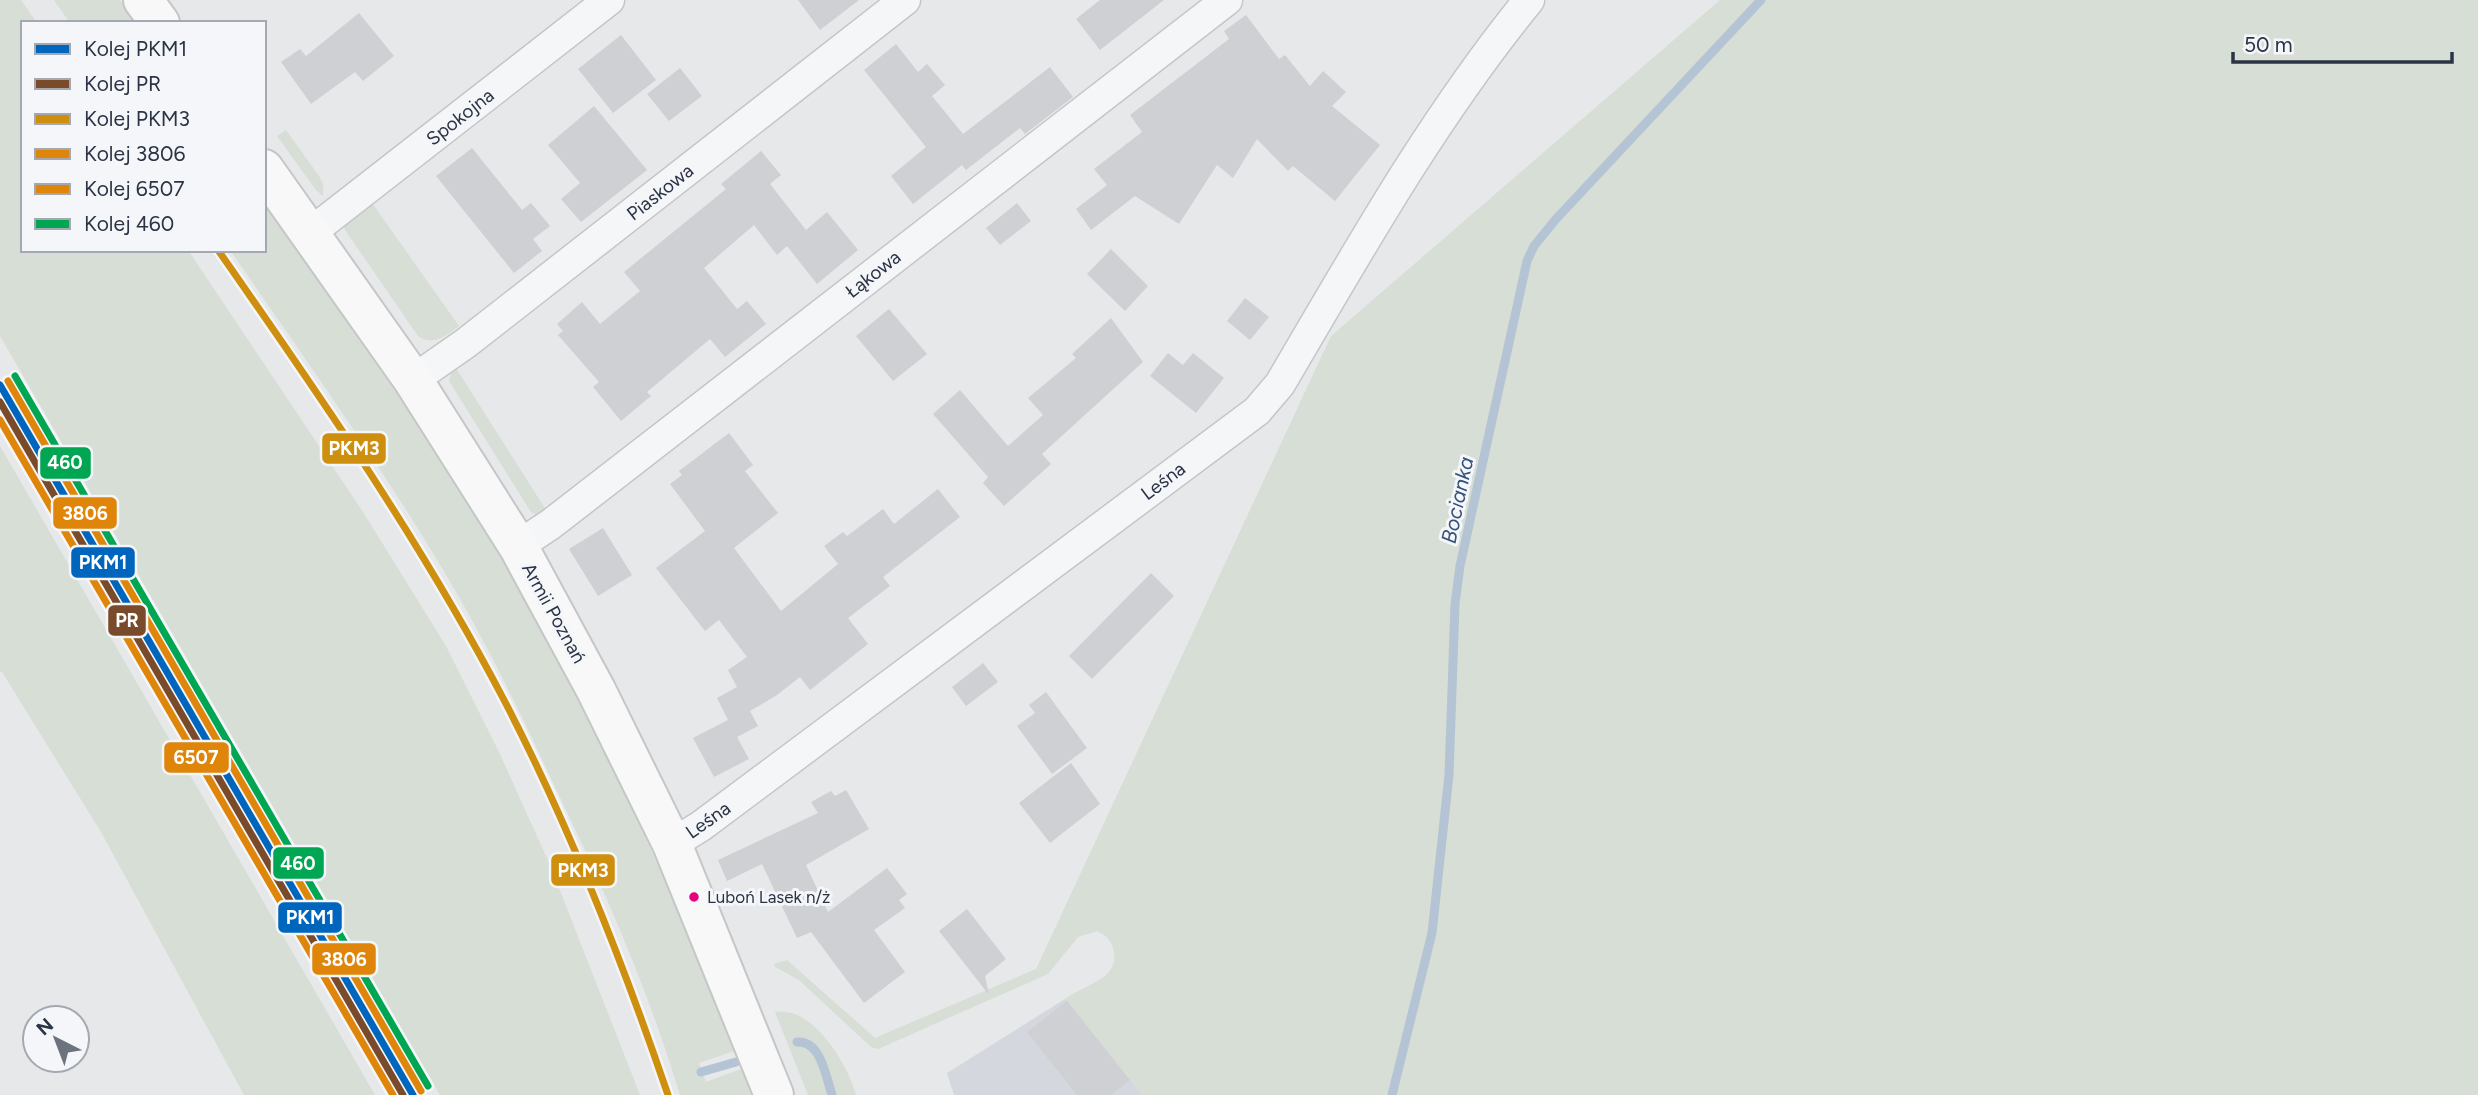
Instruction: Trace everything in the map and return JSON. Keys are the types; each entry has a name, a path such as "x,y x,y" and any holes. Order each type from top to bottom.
{"main road":[{"name":"Armii Poznań","path":"266,172 413,380 518,546 602,702 672,844 774,1095"}],"street":[{"name":"Spokojna","path":"310,233 609,0"},
{"name":"Piaskowa","path":"413,380 466,343 905,0"},
{"name":"Łąkowa","path":"518,546 551,524 1227,0"},
{"name":"Leśna","path":"672,844 701,826 1257,411 1280,384 1351,260 1457,96 1529,0"}],"shaded area":[{"path":"0,0 21,0 36,21 21,21 21,252 189,252 363,512 446,646 499,752 550,865 640,1095 440,1095 0,336"},
{"path":"54,0 120,0 135,21 69,21"},
{"path":"1720,0 2478,0 2478,1095 1142,1095 1065,999 1098,981 1111,969 1114,961 1112,945 1097,931 1078,937 1048,974 878,1049 871,1047 799,980 775,967 774,964 787,960 875,1038 1036,969 1331,336"},
{"path":"286,130 319,176 323,184 323,196 277,136"},
{"path":"266,202 399,391 458,482 561,665 665,881 734,1051 699,1063 706,1082 741,1069 753,1095 680,1095 654,1016 607,900 506,684 452,585 344,415 231,252 266,252"},
{"path":"372,203 459,326 445,336 429,340 418,336 345,230 347,221"},
{"path":"456,368 546,510 537,515 531,512 449,381"},
{"path":"0,446 375,1095 244,1095 101,832 0,672"},
{"path":"1065,999 1142,1095 954,1095 947,1073"},
{"path":"775,1012 789,1012 815,1027 837,1053 856,1095 808,1095"}],"building":[{"path":"798,0 859,0 820,30"},
{"path":"1100,0 1164,0 1100,50 1076,19"},
{"path":"359,13 394,56 363,81 355,72 311,104 281,62 300,49 306,56"},
{"path":"1246,15 1279,59 1285,55 1310,86 1323,71 1346,92 1332,106 1380,145 1335,201 1293,166 1288,171 1257,139 1233,178 1217,165 1179,224 1135,196 1091,230 1076,209 1107,185 1094,169 1142,132 1130,115 1229,39 1224,31"},
{"path":"621,35 656,80 613,113 578,69"},
{"path":"896,44 918,72 927,64 945,85 932,96 963,134 1050,67 1073,97 1025,134 1020,128 966,170 962,165 913,204 891,176 926,147 864,70"},
{"path":"680,68 702,96 669,121 647,94"},
{"path":"594,106 647,170 581,222 561,199 580,183 548,145"},
{"path":"472,148 522,210 531,203 550,226 533,239 542,251 514,273 436,176"},
{"path":"761,151 781,175 770,184 806,230 827,212 858,250 817,284 787,246 777,255 754,225 704,268 737,309 747,301 766,324 725,357 710,339 647,392 651,396 621,421 593,387 599,382 558,335 563,331 557,324 582,302 600,324 640,291 624,272 726,189 721,184"},
{"path":"1017,203 1031,221 1000,245 986,228"},
{"path":"1111,249 1148,286 1125,311 1087,274"},
{"path":"1245,298 1269,317 1250,340 1227,321"},
{"path":"889,309 927,354 893,381 856,336"},
{"path":"1111,318 1143,362 1042,454 1051,464 1004,506 983,483 988,477 933,414 960,390 1008,446 1043,415 1028,398 1076,358 1072,354"},
{"path":"1168,353 1183,365 1193,353 1224,378 1196,413 1150,376"},
{"path":"729,433 753,465 745,471 778,513 734,548 781,611 838,564 824,546 843,532 847,536 883,509 894,524 938,489 960,517 883,577 890,586 848,618 868,644 810,690 800,677 750,711 758,726 737,737 749,759 714,777 693,738 728,720 717,698 737,687 728,670 747,657 719,620 705,631 656,568 705,531 670,484 682,475 679,471"},
{"path":"603,528 632,575 598,596 569,549"},
{"path":"1151,573 1174,596 1092,679 1069,656"},
{"path":"983,663 998,682 966,706 952,687"},
{"path":"1046,692 1087,748 1052,774 1017,726 1035,713 1029,705"},
{"path":"1071,763 1100,804 1050,843 1019,803"},
{"path":"846,790 869,829 806,865 828,912 887,868 907,894 899,900 905,908 874,930 905,972 864,1003 811,932 797,938 762,864 727,881 718,860 818,813 811,802 831,791 835,796"},
{"path":"967,909 1006,959 985,976 989,995 939,931"},
{"path":"1067,1001 1130,1080 1111,1095 1077,1095 1027,1032"}],"waterway":[{"name":"Bocianka","path":"1392,1095 1432,933 1449,775 1455,604 1460,566 1527,261 1534,246 1556,219 1761,0"},
{"path":"797,1042 805,1043 817,1053 832,1095"},
{"path":"701,1072 736,1062"}],"rail line":[{"name":"PKM3","path":"219,252 332,415 404,527 504,700 551,796 594,894 668,1095"},
{"name":"460","path":"15,376 428,1086"},
{"name":"3806","path":"8,381 421,1091"},
{"name":"PKM1","path":"0,385 413,1095"},
{"name":"PR","path":"0,402 403,1095"},
{"name":"6507","path":"0,420 393,1095"}],"place":[{"name":"Luboń Lasek n/ż","path":"694,897"}]}
